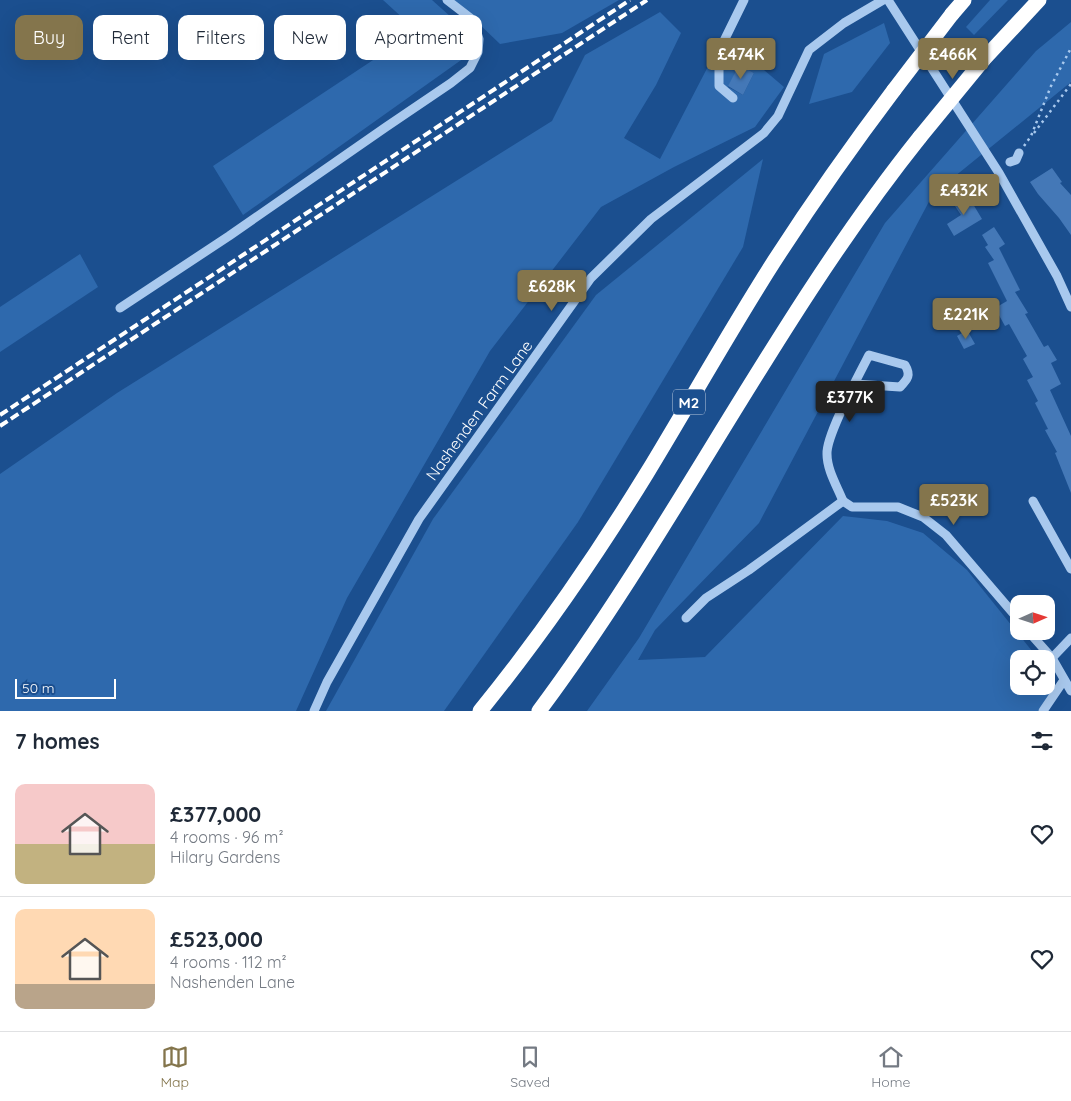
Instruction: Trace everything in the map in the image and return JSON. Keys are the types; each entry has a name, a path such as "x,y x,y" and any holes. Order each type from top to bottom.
{"highway":[{"name":"M2","path":"480,711 535,640 589,563 646,475 773,264 844,157 964,0"},
{"name":"M2","path":"539,711 620,595 806,294 857,218 984,59 1039,0"}],"street":[{"path":"120,308 229,236 470,68 478,52 479,39 473,20 446,0"},
{"path":"733,98 719,86 719,51 744,0"},
{"name":"Nashenden Farm Lane","path":"314,711 327,682 419,519 591,278 651,219 764,133 778,116 809,50 844,23 883,0"},
{"path":"888,0 999,173 1057,276 1071,307"},
{"path":"1010,162 1016,160 1018,153"},
{"path":"855,384 900,388 908,379 909,372 905,365 869,355 855,384 827,443 828,463 842,501 852,506 898,507 923,517 946,535 1010,610"},
{"path":"686,618 706,598 749,570 842,501"},
{"path":"1033,502 1071,569"},
{"path":"1055,655 1071,638"},
{"path":"1036,640 1045,650"},
{"path":"1055,664 1071,691"},
{"path":"1044,709 1064,680"}],"path":[{"path":"1031,136 1051,86 1071,48"},
{"path":"1018,153 1071,84"}],"shaded area":[{"path":"383,0 432,0 449,15 399,15"},
{"path":"454,0 619,0 562,33 500,44 482,27 482,15 470,15"},
{"path":"990,0 1008,0 974,35 966,27"},
{"path":"660,12 681,33 656,85 624,138 660,159 715,53 764,70 784,87 755,127 674,167 601,207 490,351 347,598 296,711 0,711 0,474 117,393 552,121 585,55","holes":["739,66 754,73 743,95 728,87"]},
{"path":"1071,22 1071,82 933,194 759,523 655,630 638,660 705,657 843,516 887,521 923,533 967,570 1010,624 1010,640 1023,640 1031,650 1010,650 1010,695 1049,695 1051,699 1038,711 587,711 639,638 885,223 1036,51"},
{"path":"884,23 890,43 852,92 809,104 824,54"},
{"path":"373,60 461,60 243,215 213,166"},
{"path":"763,159 743,247 578,522 444,711 326,711 433,519 596,295"},
{"path":"80,254 98,287 0,352 0,307"}],"building":[{"path":"739,65 754,73 743,95 728,86"},
{"path":"1052,168 1062,182 1060,183 1071,195 1071,235 1030,182"},
{"path":"967,194 982,219 954,236 947,224 961,215 953,203"},
{"path":"994,227 1005,244 999,248 1020,290 1015,292 1028,313 1025,314 1044,347 1048,345 1057,360 1051,363 1061,384 1050,390 1071,436 1071,493 1055,453 1057,452 1045,430 1048,429 1035,403 1038,401 1027,380 1033,377 1023,359 1027,356 1009,324 1005,326 995,308 1007,301 988,263 994,260 985,247 988,245 982,235"},
{"path":"967,330 975,344 964,349 957,336"}],"railway":[{"path":"0,415 630,0"},
{"path":"0,426 647,0"}]}
